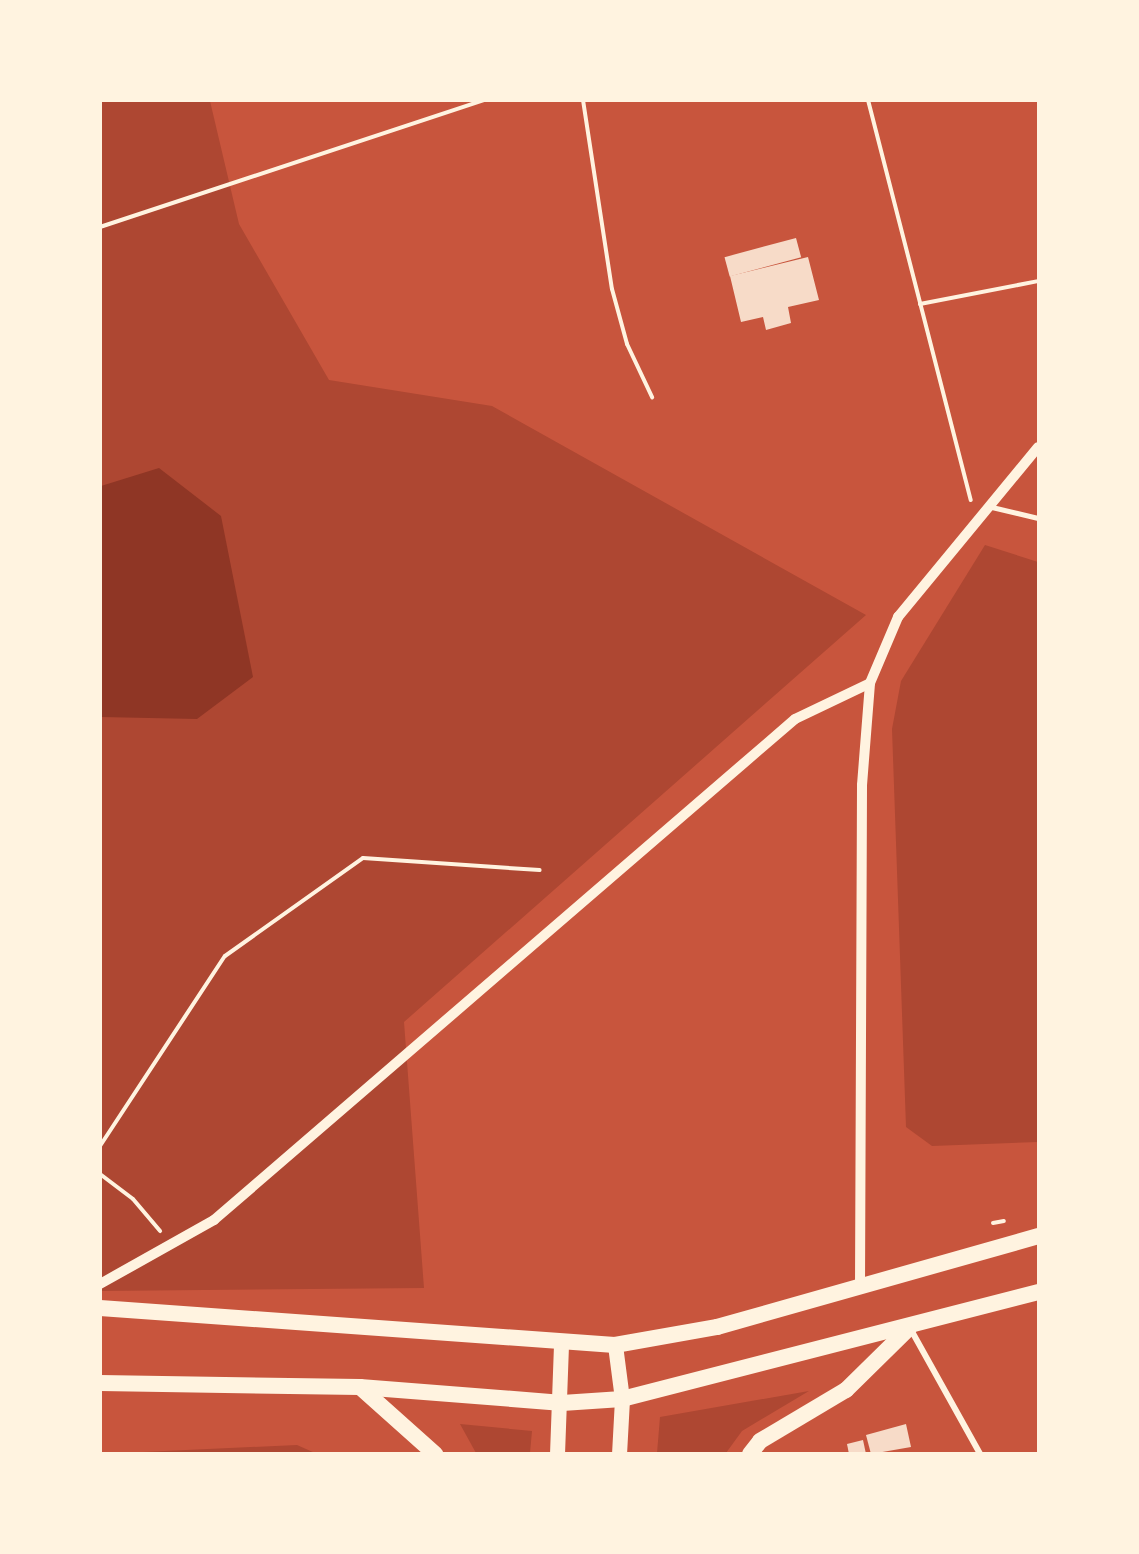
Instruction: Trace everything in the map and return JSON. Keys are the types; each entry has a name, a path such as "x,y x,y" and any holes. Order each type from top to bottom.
{"highway":[{"path":"100,1308 561,1346 615,1346 669,1335 860,1286 1038,1236"},
{"path":"100,1383 360,1387 562,1403 622,1400 909,1328 1038,1292"},
{"path":"750,1454 760,1441 846,1390 909,1328"},
{"path":"360,1387 435,1454"}],"main road":[{"path":"557,1454 562,1403 561,1346"},
{"path":"615,1346 622,1400 619,1454"}],"street":[{"path":"860,1286 862,785 870,682 898,617 1038,447"},
{"path":"100,1284 214,1220 795,719 870,682"},
{"path":"909,1328 980,1454"}],"lane":[{"path":"989,506 1038,518"}],"path":[{"path":"100,227 485,100"},
{"path":"584,100 612,289 627,344 652,397"},
{"path":"868,100 976,521"},
{"path":"920,304 1038,280"},
{"path":"100,1146 225,956 363,858 540,870"},
{"path":"100,1174 133,1199 171,1244"}],"shaded area":[{"path":"100,101 210,101 239,224 329,380 492,406 866,615 404,1022 424,1288 101,1291"},
{"path":"159,468 221,516 253,677 197,719 101,717 101,486"},
{"path":"985,545 1038,562 1038,1142 932,1146 906,1127 892,729 901,681"},
{"path":"809,1391 742,1431 726,1453 657,1453 660,1417"},
{"path":"460,1424 532,1431 530,1453 476,1453"},
{"path":"297,1445 315,1453 122,1453"}],"building":[{"path":"796,238 801,257 730,276 725,257"},
{"path":"808,257 819,300 788,307 791,323 766,330 763,317 741,322 730,276"},
{"path":"906,1424 911,1447 871,1454 866,1435"},
{"path":"863,1440 866,1454 849,1454 847,1444"}]}
